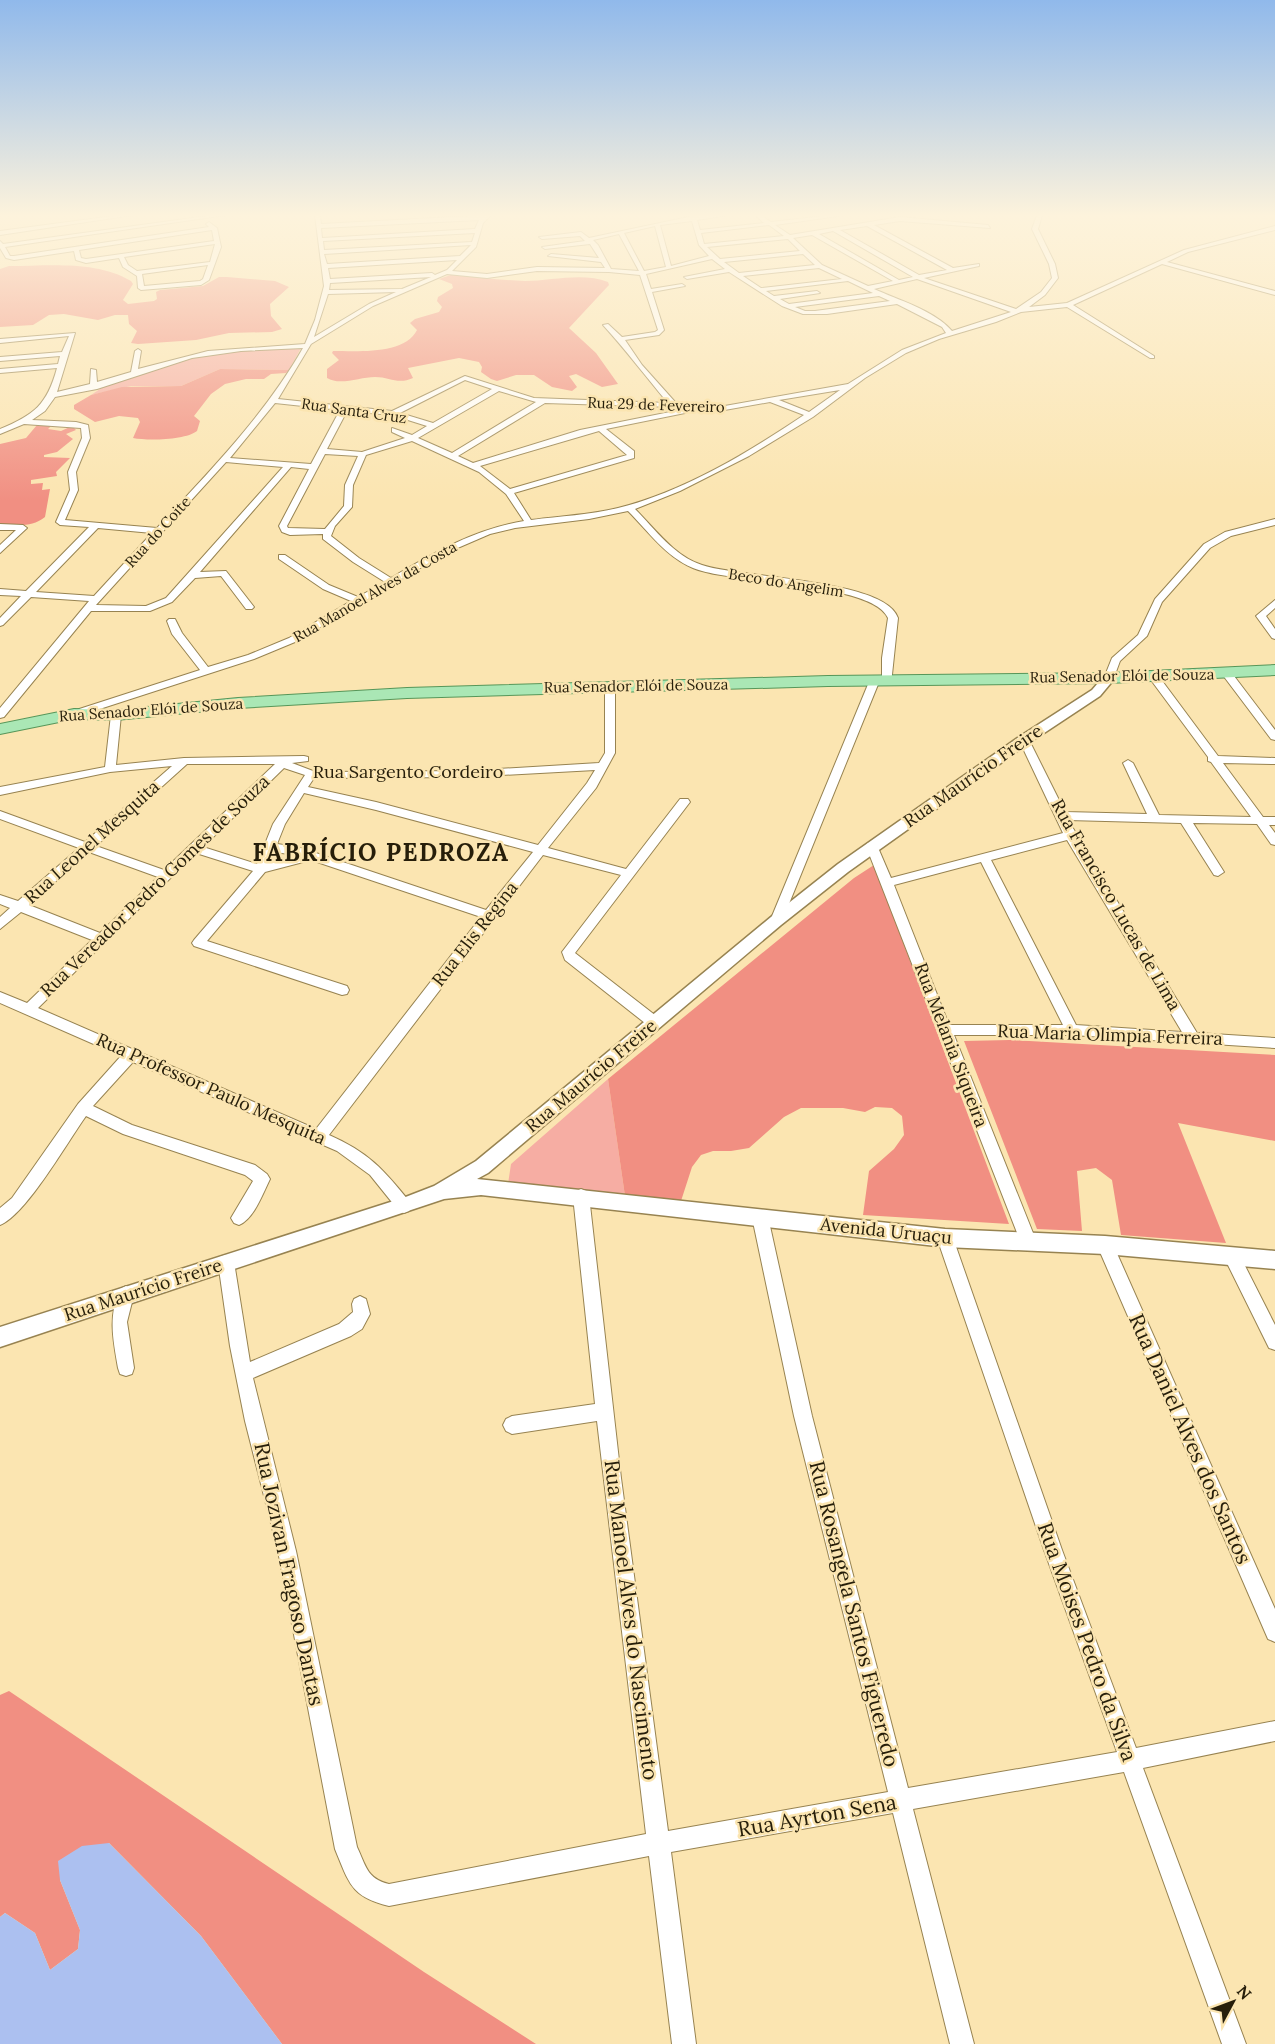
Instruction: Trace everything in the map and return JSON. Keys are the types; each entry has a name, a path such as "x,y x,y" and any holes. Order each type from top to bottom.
{"main road":[{"name":"Rua Senador Elói de Souza","path":"0,729 74,714 116,715 338,696 610,687 1109,678 1275,670"}],"street":[{"path":"308,345 320,310"},
{"path":"52,395 94,387 134,372 216,351 308,345 363,310"},
{"path":"621,339 660,332 655,310"},
{"path":"798,310 804,313 826,310"},
{"path":"914,310 935,321 950,333"},
{"path":"1018,311 1023,310"},
{"path":"1077,310 1152,357"},
{"name":"Rua Manoel Alves da Costa","path":"74,714 252,657 292,640 359,602 390,581 469,539 503,528 630,508 670,492 756,449 900,353 950,333 1018,311"},
{"path":"606,325 621,339 640,366 674,405"},
{"path":"0,341 73,334 63,354 52,395 45,406 21,422 0,432"},
{"path":"0,349 69,342"},
{"name":"Rua do Coite","path":"0,715 89,608 226,460 273,401 308,345"},
{"path":"134,372 138,351"},
{"path":"0,360 63,354"},
{"path":"0,371 60,366"},
{"path":"93,370 94,387"},
{"name":"Rua 29 de Fevereiro","path":"393,413 465,378 526,399 728,409 769,399 848,386"},
{"path":"322,451 363,454 412,438 498,389"},
{"path":"769,399 810,415"},
{"name":"Rua Santa Cruz","path":"273,401 393,413 435,426"},
{"path":"454,455 543,401"},
{"path":"328,531 294,532 285,530 283,526 345,408"},
{"path":"475,465 600,428 696,408"},
{"path":"21,422 76,423 85,427 86,438 72,472 74,490 60,522 159,531"},
{"path":"509,492 631,456 632,453 626,447 600,428"},
{"path":"395,430 475,465 509,492 530,523"},
{"path":"363,454 349,485 348,507 328,531 326,537 390,581"},
{"path":"226,460 315,466"},
{"path":"89,608 132,610 156,606 169,600 289,465"},
{"name":"Beco do Angelim","path":"630,508 673,554 700,568 829,588 884,605 892,614 893,621 880,682"},
{"path":"1109,678 1115,660 1142,636 1158,601 1207,546 1228,534 1275,522"},
{"path":"0,623 96,525"},
{"path":"0,527 23,528 0,550"},
{"path":"282,557 326,586 359,602"},
{"path":"193,575 223,573 249,607"},
{"path":"0,592 98,599"},
{"path":"1275,603 1261,616 1275,636"},
{"path":"172,621 177,634 206,671"},
{"path":"1227,674 1275,736"},
{"path":"1153,676 1212,759 1275,841"},
{"name":"Rua Maurício Freire","path":"0,1337 441,1192 495,1155 776,921 872,846 1023,740 1096,693 1109,678"},
{"path":"776,921 795,868 880,682"},
{"name":"Rua Elis Regina","path":"319,1137 539,850 573,810 604,766 610,753 610,687"},
{"path":"110,770 116,715"},
{"name":"Rua Francisco Lucas de Lima","path":"1023,740 1071,835 1193,1038"},
{"path":"278,762 303,759"},
{"path":"1212,759 1275,761"},
{"name":"Rua Sargento Cordeiro","path":"0,791 110,770 184,761 278,762 311,774 375,772 466,774 604,766"},
{"name":"Rua Leonel Mesquita","path":"0,924 184,761"},
{"name":"Rua Vereador Pedro Gomes de Souza","path":"29,1009 278,762"},
{"path":"1128,764 1155,818"},
{"path":"311,774 279,824 261,869 198,943 342,990"},
{"path":"301,789 627,873"},
{"path":"655,1023 569,956 568,952 684,802"},
{"path":"0,815 165,875"},
{"path":"1061,816 1275,821"},
{"path":"1185,820 1218,872"},
{"path":"887,883 1071,835"},
{"name":"Rua Melania Siqueira","path":"872,846 1029,1244"},
{"path":"269,847 284,848 310,856 489,915"},
{"path":"193,848 261,869 310,856"},
{"path":"984,857 1072,1030"},
{"path":"0,899 101,938"},
{"name":"Rua Professor Paulo Mesquita","path":"0,998 342,1147 375,1170 404,1206"},
{"name":"Rua Maria Olimpia Ferreira","path":"946,1030 1072,1030 1275,1042"},
{"path":"0,1218 17,1203 83,1108 131,1055"},
{"path":"83,1108 128,1130 249,1170 262,1179 253,1198 239,1218"},
{"path":"495,1155 489,1170 490,1181 498,1189"},
{"name":"Avenida Uruaçu","path":"441,1192 481,1187 581,1196 945,1238 1029,1244 1106,1245 1275,1260"},
{"name":"Rua Manoel Alves do Nascimento","path":"581,1196 612,1478 684,2044"},
{"name":"Rua Rosangela Santos Figueredo","path":"760,1217 803,1416 962,2044"},
{"name":"Rua Moises Pedro da Silva","path":"945,1238 1053,1550 1234,2044"},
{"name":"Rua Daniel Alves dos Santos","path":"1106,1245 1275,1632"},
{"path":"1231,1255 1275,1342"},
{"name":"Rua Jozivan Fragoso Dantas","path":"226,1262 238,1346 254,1421 287,1551 346,1849 362,1882"},
{"path":"126,1294 119,1322 126,1368"},
{"path":"245,1373 345,1330 356,1323 362,1314 360,1304"},
{"path":"512,1425 605,1411"},
{"name":"Rua Ayrton Sena","path":"362,1882 372,1891 389,1895 659,1843 1131,1760 1275,1731"}],"shaded area":[{"path":"0,310 271,310 271,316 282,329 272,332 229,333 196,340 138,344 131,343 137,331 129,324 128,315 115,315 98,320 64,314 49,315 33,325 0,327"},
{"path":"585,310 569,328 596,353 618,384 602,387 576,374 569,376 577,387 572,391 552,387 534,375 516,375 497,381 481,372 482,367 479,362 459,358 408,368 413,378 403,381 380,377 338,381 327,378 327,369 339,360 332,353 333,351 380,350 402,344 417,330 410,323 415,319 439,312"},
{"path":"301,348 289,370 220,369 181,386 131,386 91,395 125,378 198,357 236,351"},
{"path":"220,369 289,370 286,373 271,374 264,379 246,379 225,384 211,394 194,416 200,421 197,431 176,438 133,438 140,422 138,418 119,416 95,422 74,409 74,405 91,395 122,387 181,386"},
{"path":"53,424 48,429 61,431 72,426 76,430 66,434 73,439 57,452 44,455 44,457 70,458 56,472 57,476 31,480 31,484 43,483 42,490 50,489 45,517 29,524 0,524 0,444 26,438 37,425"},
{"path":"874,865 1009,1224 863,1215 869,1171 894,1149 904,1135 902,1116 892,1108 875,1107 865,1112 843,1108 801,1108 784,1117 749,1148 713,1151 701,1155 692,1167 681,1201 625,1196 608,1079 854,878"},
{"path":"1010,1040 1275,1055 1275,1141 1178,1123 1226,1243 1121,1235 1112,1180 1096,1168 1077,1171 1082,1231 1037,1229 964,1041"},
{"path":"608,1079 625,1196 508,1184 511,1164"},
{"path":"9,1691 424,1972 536,2044 282,2044 201,1936 109,1843 60,1880 80,1930 78,1949 50,1970 35,1933 5,1913 0,1917 0,1695"}],"water":[{"path":"109,1843 201,1936 282,2044 0,2044 0,1917 5,1913 35,1933 50,1970 78,1949 80,1930 60,1880 58,1861 82,1846"}],"district":[{"name":"FABRÍCIO PEDROZA","path":"381,853"}]}
